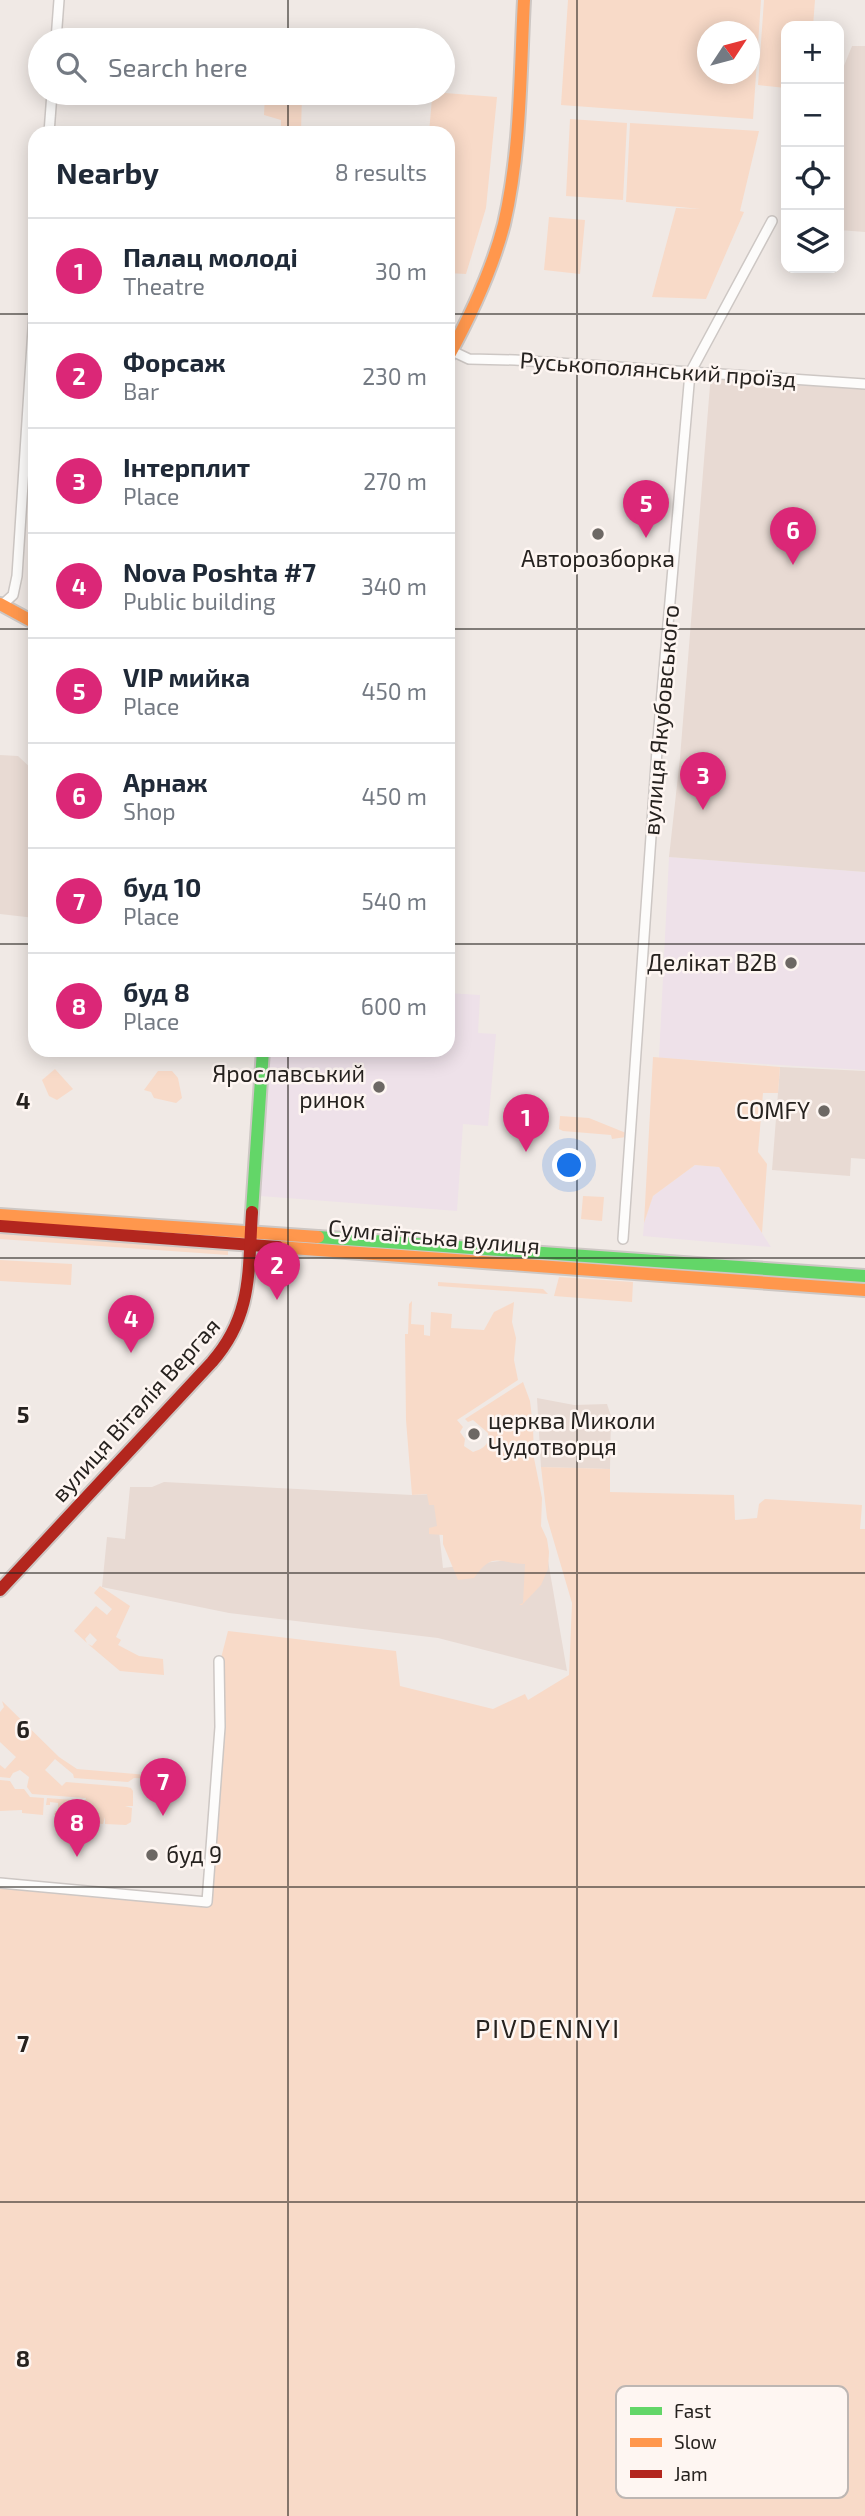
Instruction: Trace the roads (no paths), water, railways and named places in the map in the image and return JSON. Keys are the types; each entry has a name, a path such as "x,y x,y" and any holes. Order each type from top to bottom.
{"main road":[{"path":"455,345 487,277 508,201 524,0"},
{"path":"1,604 28,619"},
{"name":"вулиця Віталія Вергая","path":"0,1590 229,1343 243,1312 263,1057"},
{"name":"Сумгаїтська вулиця","path":"0,1215 865,1290"},
{"name":"Сумгаїтська вулиця","path":"0,1226 250,1238 865,1276"}],"street":[{"path":"57,28 59,0"},
{"path":"50,126 51,105"},
{"name":"вулиця Якубовського","path":"623,1240 657,750 690,373 772,221"},
{"name":"Руськополянський проїзд","path":"455,355 469,359 865,384"},
{"path":"1,604 13,595 17,576 28,406"},
{"path":"0,1883 207,1902 220,1727 219,1661"}],"place":[{"name":"Авторозборка","path":"598,534"},
{"name":"VIP мийка","path":"646,538"},
{"name":"Арнаж","path":"793,565"},
{"name":"Інтерплит","path":"703,810"},
{"name":"Делікат B2B","path":"791,963"},
{"name":"Ярославський ринок","path":"379,1087"},
{"name":"COMFY","path":"824,1111"},
{"name":"Палац молоді","path":"526,1152"},
{"name":"Форсаж","path":"277,1300"},
{"name":"Nova Poshta #7","path":"131,1353"},
{"name":"церква Миколи Чудотворця","path":"474,1434"},
{"name":"буд 10","path":"163,1816"},
{"name":"буд 9","path":"152,1855"},
{"name":"буд 8","path":"77,1857"}],"district":[{"name":"PIVDENNYI","path":"548,2029"}]}
